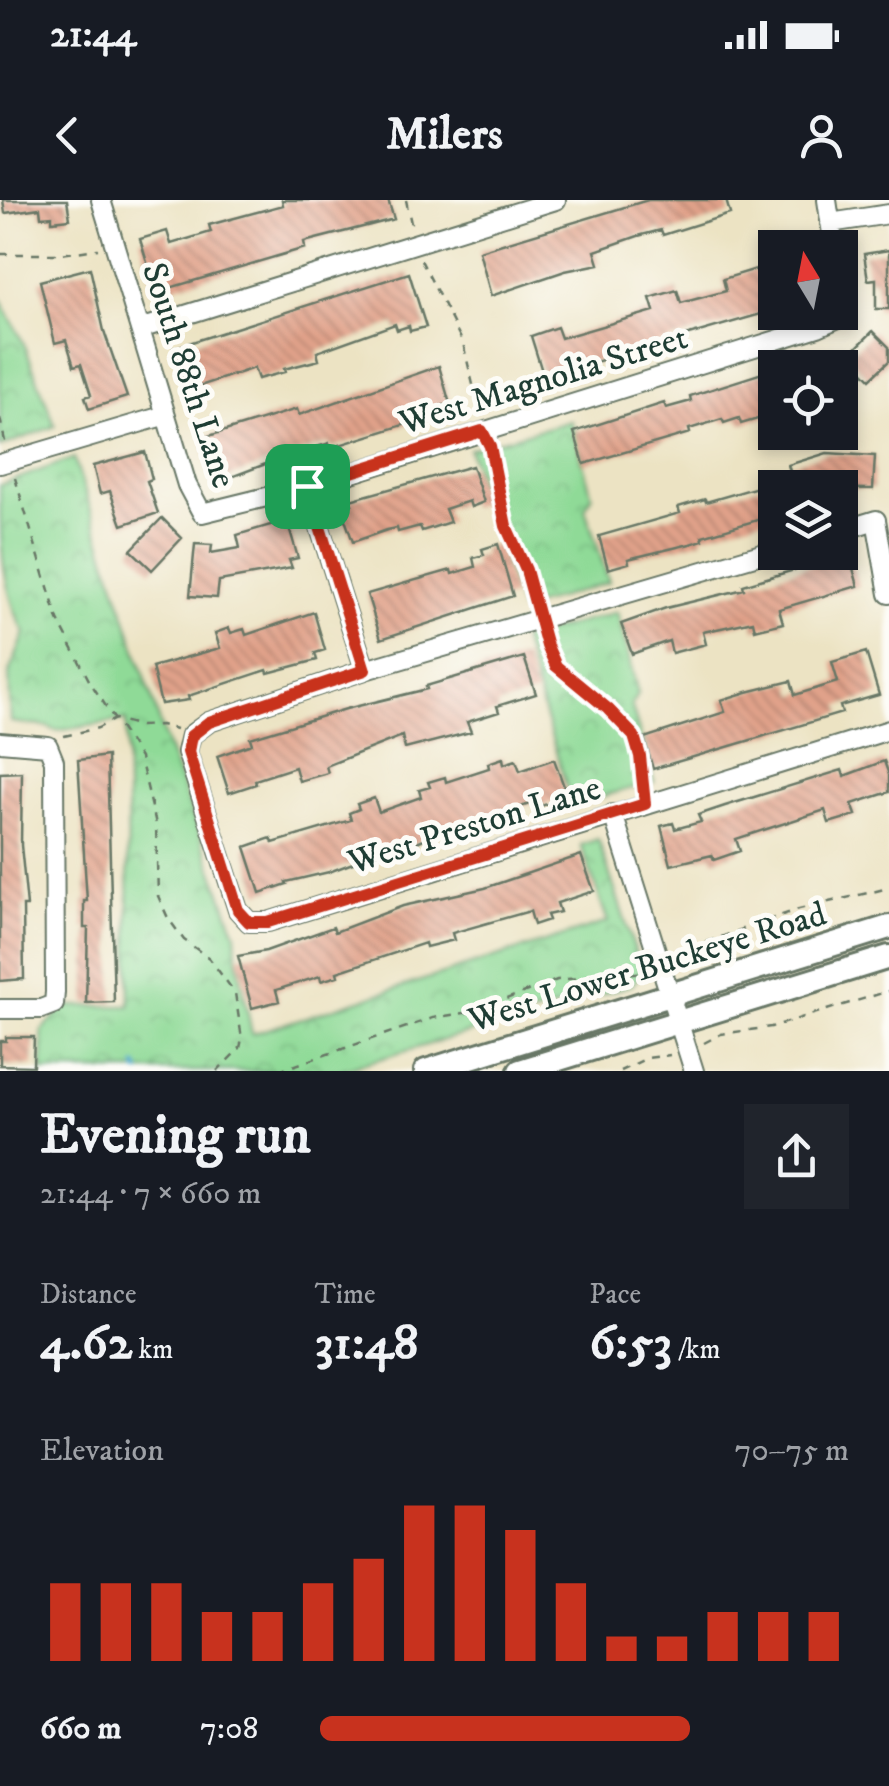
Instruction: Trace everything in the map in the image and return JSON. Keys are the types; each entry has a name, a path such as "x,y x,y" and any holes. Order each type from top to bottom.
{"main road":[{"name":"West Lower Buckeye Road","path":"426,1071 889,927"},
{"name":"West Lower Buckeye Road","path":"520,1071 889,957"}],"street":[{"name":"South 88th Lane","path":"100,200 187,485 202,513"},
{"path":"140,329 556,200"},
{"path":"826,200 831,230"},
{"path":"830,223 889,214"},
{"name":"West Magnolia Street","path":"202,513 307,486 808,330"},
{"path":"5,463 166,415"},
{"path":"307,486 365,670"},
{"path":"858,526 876,520 889,594"},
{"path":"191,736 209,722 365,670 758,555"},
{"name":"West Preston Lane","path":"191,736 188,752 238,910 249,922 268,922 889,730"},
{"path":"0,742 48,746 54,762 54,1004 0,1010"},
{"path":"613,814 694,1071"}],"path":[{"path":"406,200 420,258 463,342 474,376 482,431 490,446 506,526 526,570 556,666 634,736 645,804"},
{"path":"0,254 60,254 114,248"},
{"path":"0,418 5,463 58,620 90,682 140,758 156,824 158,896 184,940 209,958 235,993 240,1048 217,1071"},
{"path":"48,746 74,732 98,728 115,719 140,726 161,725 191,736"},
{"path":"674,962 704,942 799,909 889,888"},
{"path":"278,1071 433,1018 471,1012 557,980 647,972"},
{"path":"700,1046 722,1034 771,1028 889,991"},
{"path":"620,1071 648,1058 671,1055"}],"green space":[{"path":"0,298 25,346 55,426 0,447"},
{"path":"571,421 592,496 585,509 609,582 521,610 469,449"},
{"path":"74,458 166,742 236,934 252,1034 608,922 581,845 598,839 642,972 632,985 338,1071 43,1071 42,1031 64,1006 130,1006 126,720 56,731 11,722 9,674 25,633 6,579 0,485"},
{"path":"617,612 638,694 631,704 654,782 572,805 522,639"}],"building":[{"path":"3,200 67,200 70,219 52,221 52,216 41,217 40,208 5,213"},
{"path":"282,200 388,200 394,219 304,242 305,248 156,292 140,239 167,231 171,244 211,232 209,225 283,205"},
{"path":"648,200 726,200 730,214 663,235 661,230 638,236 595,251 599,264 491,296 479,251"},
{"path":"889,250 889,309 876,309 876,279 868,280 864,254"},
{"path":"90,268 104,331 127,397 89,409 85,397 91,395 81,364 74,366 66,340 55,343 40,281"},
{"path":"756,269 758,315 571,369 572,372 545,381 531,336 557,327 561,338 654,311 650,298 677,290 681,303 726,291 723,279"},
{"path":"409,273 426,327 397,330 395,324 317,352 319,360 284,369 285,372 258,379 254,368 188,390 173,348"},
{"path":"873,331 889,347 889,361 870,379 858,366 858,350 854,350"},
{"path":"439,366 450,404 440,406 442,413 330,448 329,443 226,479 221,460 217,489 202,438 297,409 299,415"},
{"path":"758,374 758,419 741,424 739,418 724,423 722,419 689,429 690,433 584,464 574,432 664,403 666,408 691,401 690,396"},
{"path":"145,452 152,479 147,481 158,513 122,525 110,491 100,494 93,466"},
{"path":"827,453 875,456 873,489 858,489 858,470 790,470 788,465"},
{"path":"472,466 484,502 471,507 469,501 445,509 450,522 422,531 420,526 398,532 397,528 353,542 341,508 352,504 350,500"},
{"path":"758,487 758,520 702,536 703,540 690,544 628,559 629,563 608,569 599,536 680,513 678,507 705,499 706,502"},
{"path":"162,518 182,538 152,570 131,550"},
{"path":"287,520 298,558 289,560 292,568 219,581 217,598 190,596 195,544 212,545 211,553 240,548 237,535"},
{"path":"498,544 513,596 381,639 367,594 475,567 473,558 484,555 482,549"},
{"path":"794,570 854,570 858,586 779,609 783,623 755,630 753,621 703,632 706,644 672,653 669,641 632,654 621,624 666,608 744,589 743,585"},
{"path":"314,612 325,650 315,653 317,660 268,673 267,670 188,696 189,700 161,704 152,667 220,648 215,633 229,628 231,633 244,629 246,635"},
{"path":"866,652 879,695 840,706 842,713 653,769 644,738 725,712 721,700 747,692 791,681 795,695 838,682 832,662"},
{"path":"524,657 536,694 497,706 499,712 467,722 471,732 405,749 402,736 326,766 328,773 299,781 295,767 229,793 217,756 252,744 250,738 427,689 426,686"},
{"path":"107,756 114,1002 86,1003 88,928 84,928 87,901 78,760"},
{"path":"503,758 504,764 516,760 520,771 554,759 566,792 555,795 557,801 541,806 539,801 260,893 245,847 271,838 273,843 351,820 349,813 359,809 357,804 374,798 379,812 421,797 419,790 430,787 428,782 445,777 446,782 489,768 488,763"},
{"path":"884,761 889,792 852,804 856,815 829,823 825,810 736,839 740,851 714,860 712,855 671,865 661,826 673,823 675,829 701,822 698,815 842,770 844,776"},
{"path":"22,772 21,845 27,906 23,906 24,979 0,981 0,773"},
{"path":"581,855 594,891 557,903 560,912 547,915 549,920 534,925 530,911 452,933 454,940 426,947 425,943 337,972 338,976 321,981 320,976 276,990 279,1001 252,1008 238,956 266,951 333,927 335,932 403,906 485,888"},
{"path":"6,1037 34,1037 33,1066 0,1065 0,1041 6,1041"}],"waterway":[{"path":"137,1066 139,1071"}],"route":[{"path":"482,431 490,446 506,526 526,570 547,646 556,666 634,736 645,804 268,922 249,922 238,910 188,752 191,736 209,722 365,670 307,486 482,431"}]}
